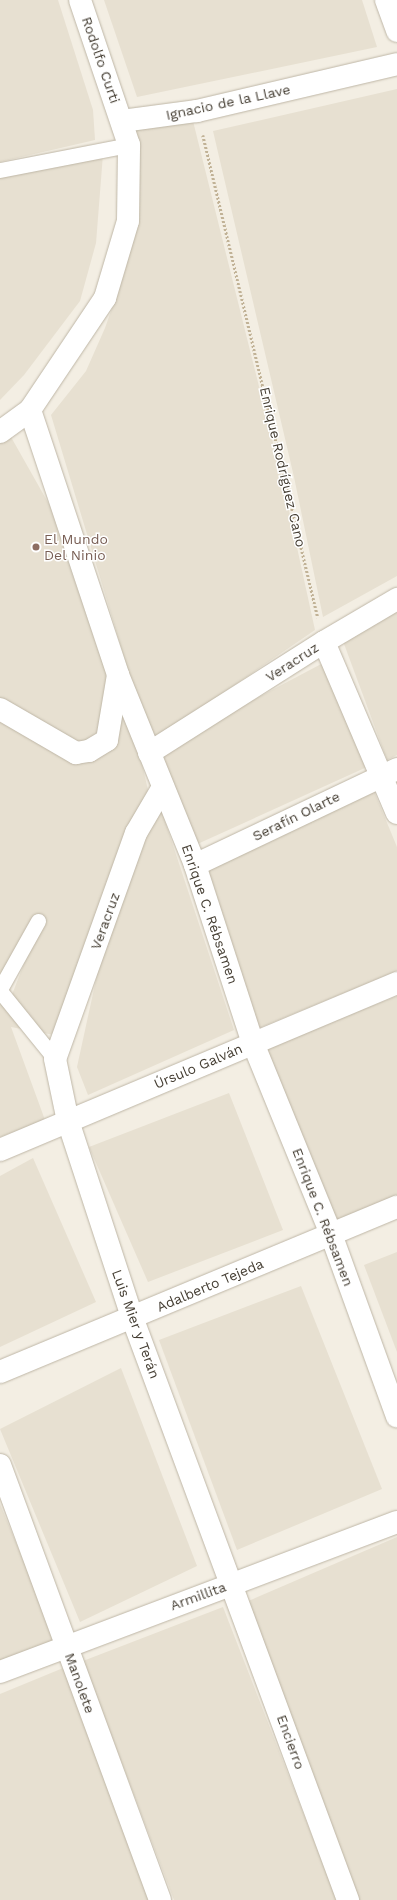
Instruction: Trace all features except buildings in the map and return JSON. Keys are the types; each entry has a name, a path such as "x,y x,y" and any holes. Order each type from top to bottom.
{"street":[{"name":"Rodolfo Curti","path":"80,0 122,121"},
{"path":"386,0 397,31"},
{"name":"Ignacio de la Llave","path":"122,121 197,112 397,64"},
{"path":"0,432 30,410 105,298 128,221 129,146 122,121"},
{"name":"Enrique C. Rébsamen","path":"30,410 118,675 195,865 253,1043 331,1234 397,1416"},
{"name":"Veracruz","path":"149,753 324,642 397,599"},
{"path":"324,642 389,772 397,813"},
{"path":"0,709 76,753 89,751 106,740 118,675"},
{"name":"Serafín Olarte","path":"195,865 389,772"},
{"name":"Veracruz","path":"55,1059 136,833 163,788"},
{"name":"Úrsulo Galván","path":"0,1150 397,983"},
{"name":"Luis Mier y Terán","path":"55,1059 68,1121 132,1317 233,1584"},
{"name":"Adalberto Tejeda","path":"0,1372 397,1207"},
{"name":"Manolete","path":"0,1465 160,1900"},
{"name":"Armillita","path":"0,1672 397,1522"},
{"name":"Encierro","path":"233,1584 348,1900"}],"lane":[{"path":"0,170 129,146"},
{"path":"38,921 0,990 55,1059"}],"path":[{"name":"Enrique Rodríguez Cano","path":"197,112 324,642"}],"shaded area":[{"path":"0,0 58,0 93,110 95,140 0,162"},
{"path":"104,0 362,0 377,47 137,97"},
{"path":"397,89 397,576 323,617 294,477 213,131"},
{"path":"192,117 283,483 315,630 150,743 51,415 86,371 105,328 125,271 133,228 126,129"},
{"path":"103,154 96,243 80,301 24,375 0,400 0,174"},
{"path":"11,437 106,605 150,799 60,1036 11,1027 45,1120 0,1137 0,999 6,1010 41,920 0,979 0,443"},
{"path":"397,601 397,755 387,760 340,633"},
{"path":"325,662 367,767 193,846 155,752"},
{"path":"371,784 397,847 397,971 254,1030 185,861"},
{"path":"162,812 234,1030 88,1095 77,1067 106,934 140,830"},
{"path":"397,996 397,1200 326,1228 256,1052"},
{"path":"229,1093 283,1230 148,1282 89,1147"},
{"path":"33,1158 96,1302 0,1347 0,1176"},
{"path":"397,1252 397,1352 364,1265"},
{"path":"301,1286 382,1489 237,1550 159,1340"},
{"path":"121,1368 197,1566 80,1622 0,1429"},
{"path":"0,1504 58,1644 0,1665"},
{"path":"397,1537 397,1900 354,1900 239,1605"},
{"path":"223,1607 337,1900 174,1900 83,1661"},
{"path":"68,1666 157,1900 0,1900 0,1694"}],"place":[{"name":"El Mundo Del Ninio","path":"36,547"}]}
